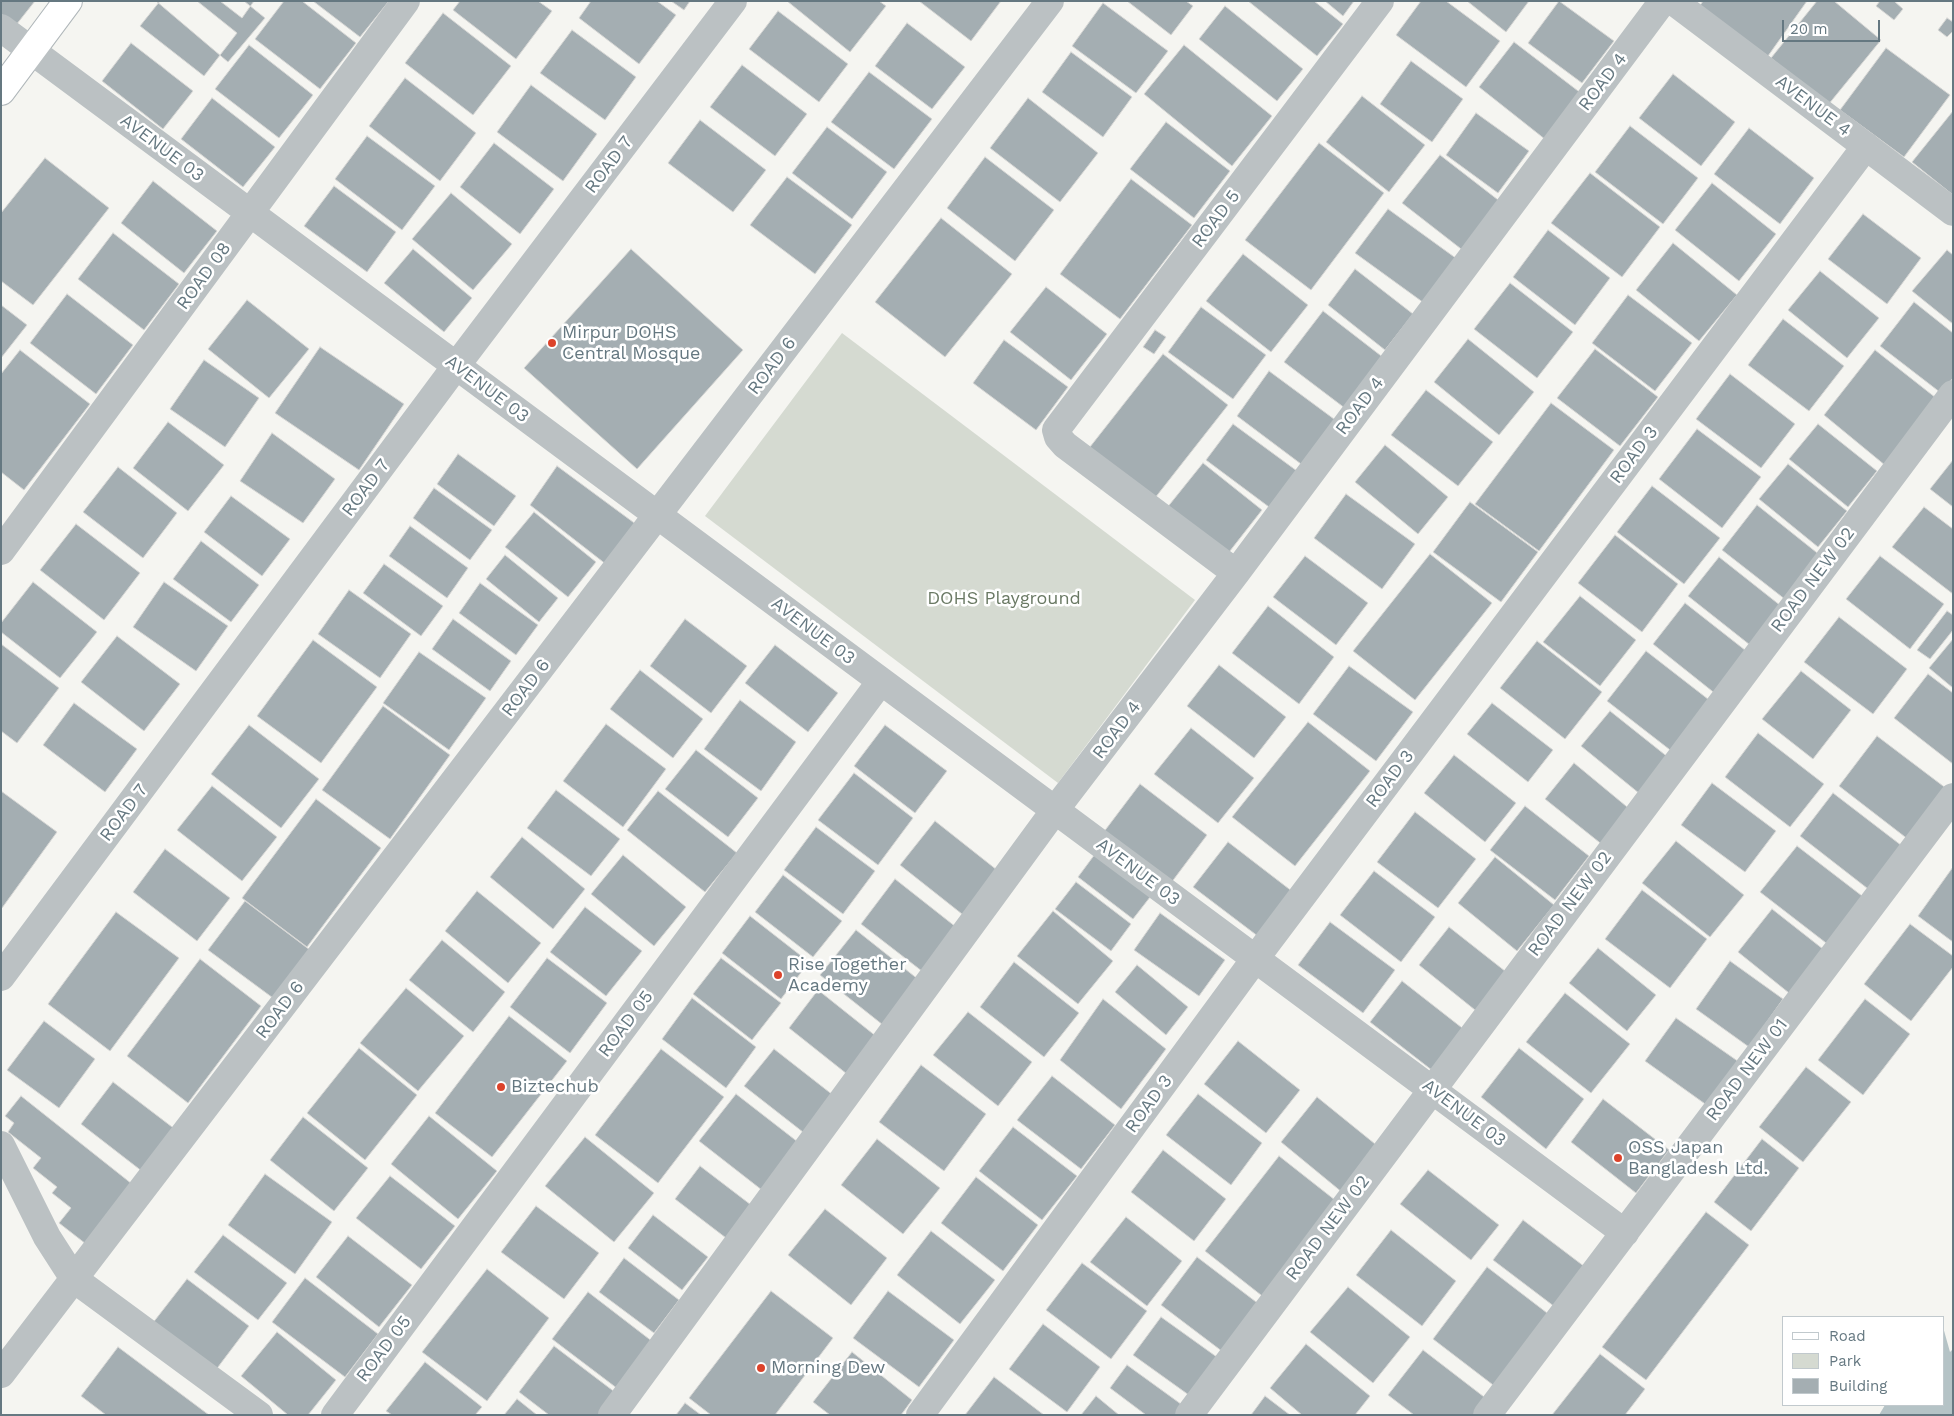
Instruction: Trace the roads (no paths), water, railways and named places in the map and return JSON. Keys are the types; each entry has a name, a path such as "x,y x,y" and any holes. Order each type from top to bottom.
{"main road":[{"path":"1,91 68,1"}],"street":[{"name":"ROAD 08","path":"1,552 406,1"},
{"name":"ROAD 7","path":"1,977 456,366 733,1"},
{"name":"ROAD 6","path":"1,1374 1050,1"},
{"name":"ROAD 5","path":"1236,573 1065,445 1058,437 1056,430 1380,1"},
{"name":"ROAD 4","path":"612,1415 1055,810 1236,573 1663,1"},
{"name":"AVENUE 4","path":"1673,1 1953,212"},
{"name":"AVENUE 03","path":"1,28 1624,1233"},
{"name":"ROAD 3","path":"920,1415 1255,959 1866,146"},
{"name":"ROAD NEW 02","path":"1189,1415 1431,1089 1953,394"},
{"name":"ROAD 05","path":"335,1415 881,681"},
{"name":"ROAD NEW 01","path":"1487,1415 1953,797"},
{"path":"1,1145 47,1237 74,1279 259,1415"}],"place":[{"name":"Mirpur DOHS Central Mosque","path":"552,343"},
{"name":"Rise Together Academy","path":"778,975"},
{"name":"Biztechub","path":"501,1087"},
{"name":"OSS Japan Bangladesh Ltd.","path":"1618,1158"},
{"name":"Morning Dew","path":"761,1368"}],"park label":[{"name":"DOHS Playground","path":"1004,599"}]}
